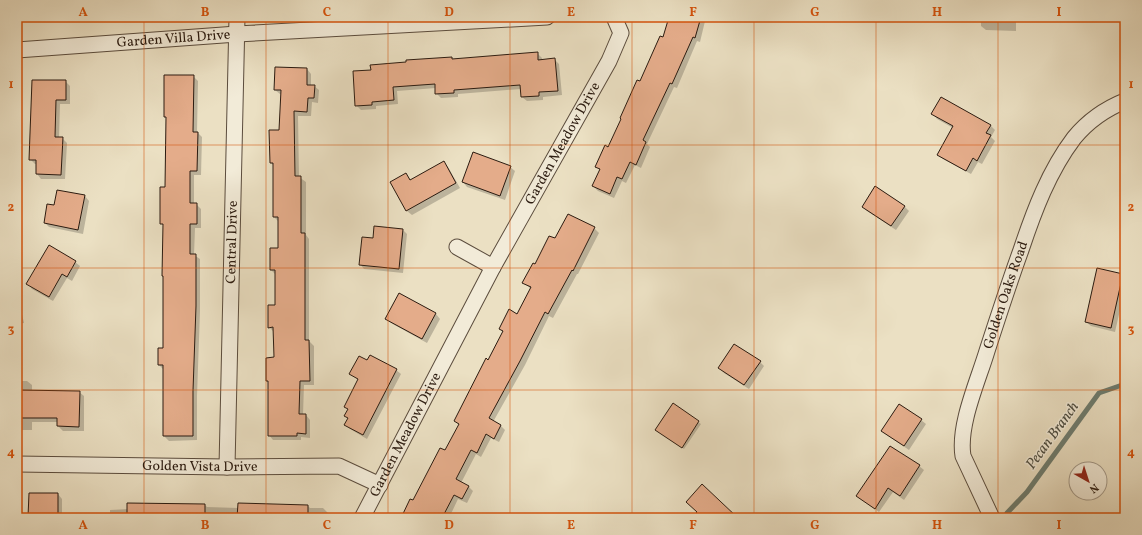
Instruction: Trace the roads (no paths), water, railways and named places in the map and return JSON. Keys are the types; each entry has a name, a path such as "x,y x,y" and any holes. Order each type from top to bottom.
{"street":[{"name":"Central Drive","path":"227,467 237,17"},
{"name":"Garden Villa Drive","path":"17,50 237,34 547,17"},
{"name":"Garden Meadow Drive","path":"362,518 493,267 609,61 621,33 614,17"},
{"name":"Golden Oaks Road","path":"992,518 963,456 962,446 964,422 1032,215 1048,180 1080,131 1096,116 1111,106 1125,101"},
{"path":"457,247 493,267"},
{"name":"Golden Vista Drive","path":"17,464 227,467 339,466 380,485"}],"waterway":[{"name":"Pecan Branch","path":"1007,513 1027,492 1099,393 1125,384"}]}
